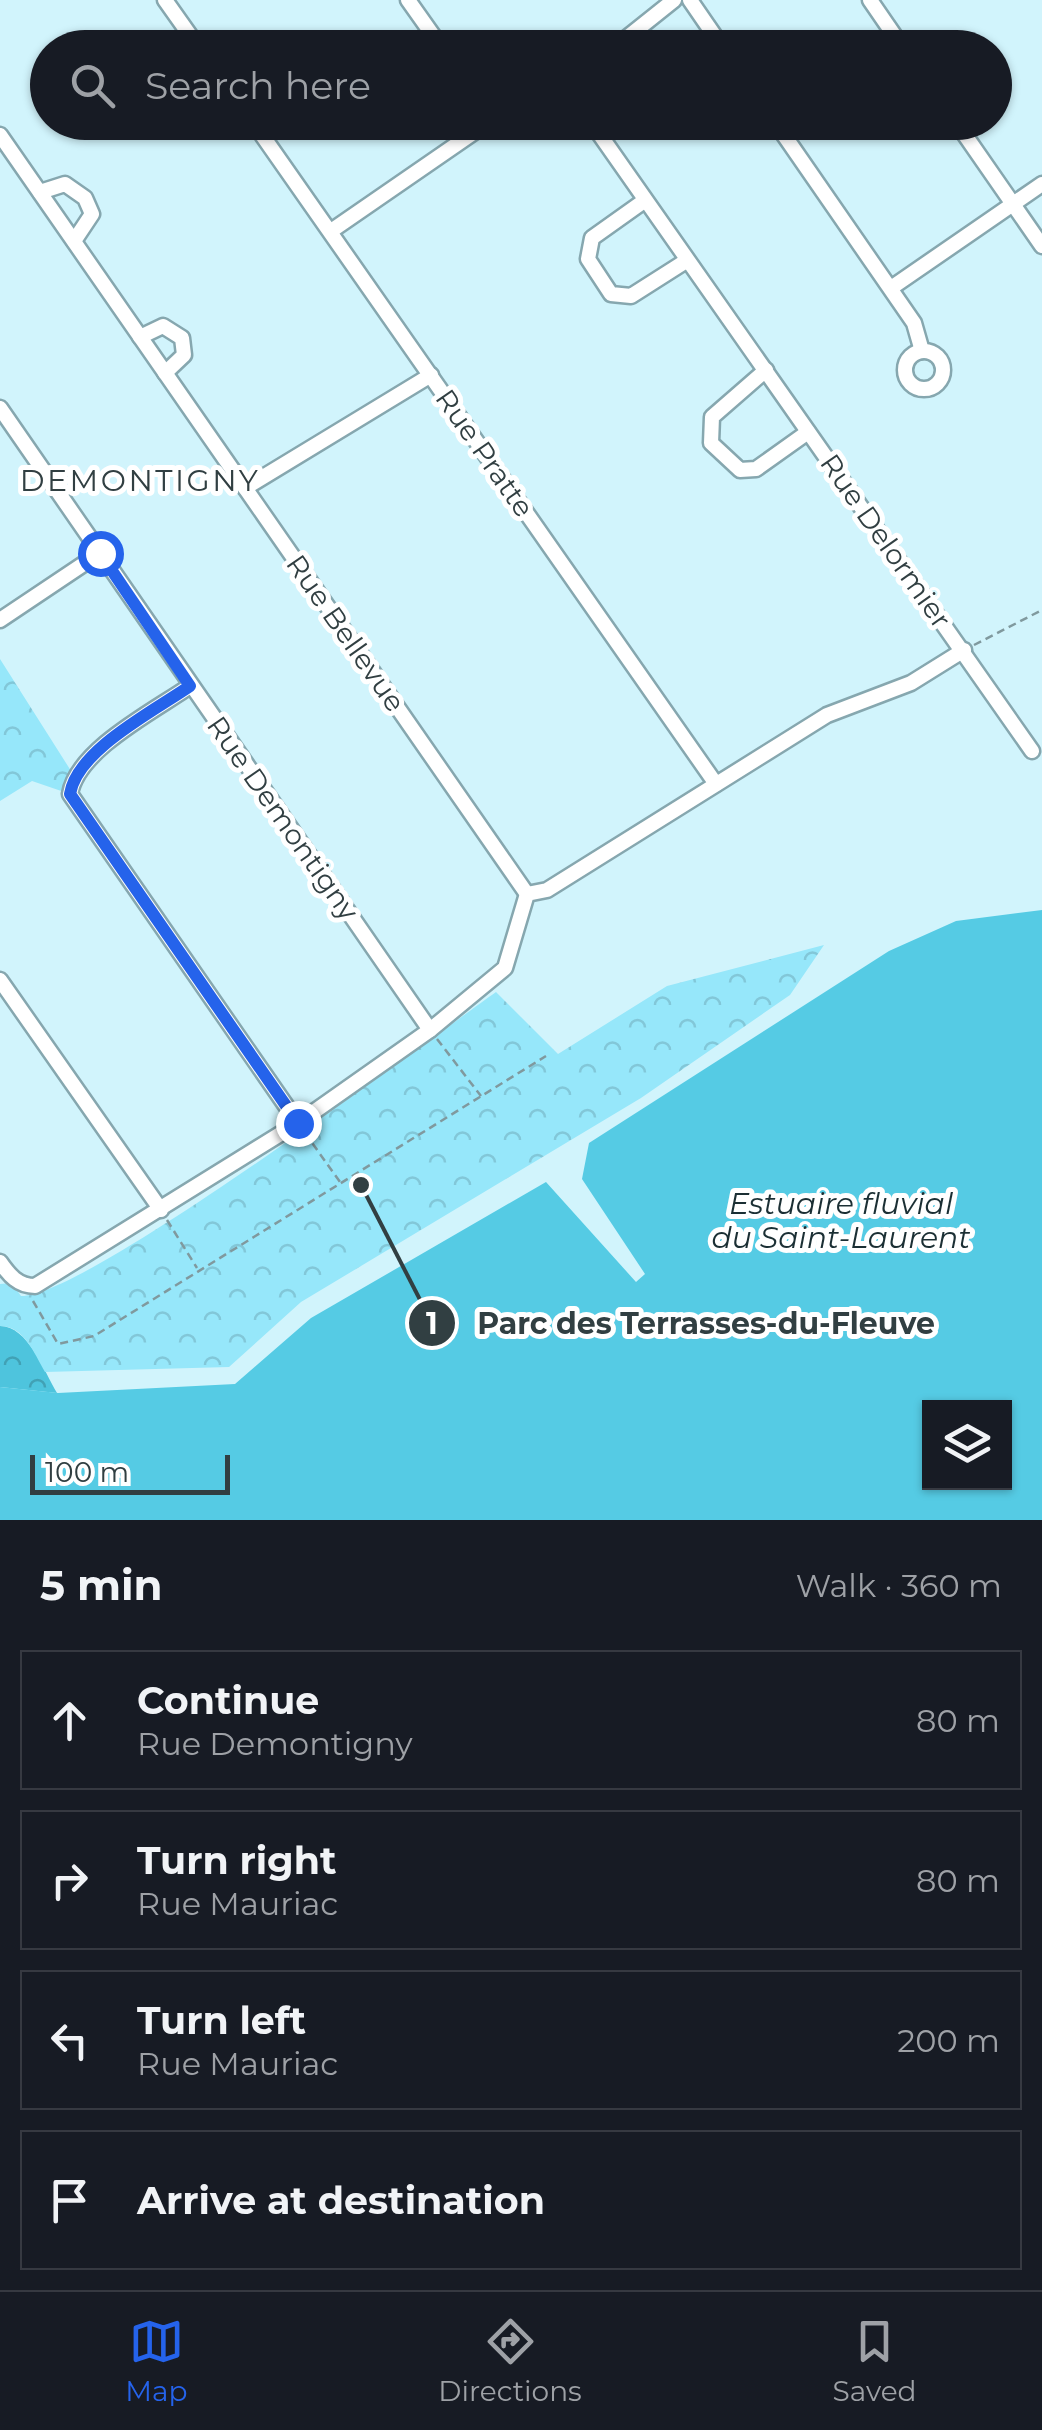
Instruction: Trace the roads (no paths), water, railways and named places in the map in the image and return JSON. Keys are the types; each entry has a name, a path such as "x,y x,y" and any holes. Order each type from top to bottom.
{"street":[{"path":"165,0 186,30"},
{"path":"408,0 429,30"},
{"path":"636,30 674,0"},
{"path":"690,0 711,30"},
{"path":"870,0 891,30"},
{"name":"Rue Bellevue","path":"0,135 528,894"},
{"name":"Rue Pratte","path":"266,140 716,784"},
{"path":"331,231 463,140"},
{"name":"Rue Delormier","path":"602,140 1032,751"},
{"path":"787,140 914,323 922,351"},
{"path":"969,140 1042,246"},
{"path":"40,192 65,184 85,198 92,214 74,241"},
{"path":"890,288 1042,184"},
{"path":"644,201 592,238 588,260 611,294 630,296 686,261"},
{"path":"140,337 163,326 182,338 184,355 166,373"},
{"name":"Rue Delormier","path":"766,370 712,416 711,443 740,470 756,468 808,432"},
{"path":"245,488 431,374"},
{"name":"Rue Demontigny","path":"0,408 430,1030"},
{"path":"0,620 100,553"},
{"path":"0,1262 25,1286 35,1286 161,1210 298,1123 430,1030 505,968 528,894 547,890 827,715 911,682 964,650"},
{"path":"190,686 90,756 73,774 70,794 298,1123"},
{"path":"0,980 161,1210"}],"water":[{"name":"Estuaire fluvial du Saint-Laurent","path":"1042,910 1042,1520 0,1520 0,1387 58,1393 235,1384 311,1318 546,1182 636,1282 645,1274 582,1179 589,1143 889,951 956,921"}],"place":[{"name":"Parc des Terrasses-du-Fleuve","path":"361,1185"}],"district":[{"name":"DEMONTIGNY","path":"140,481"}]}
